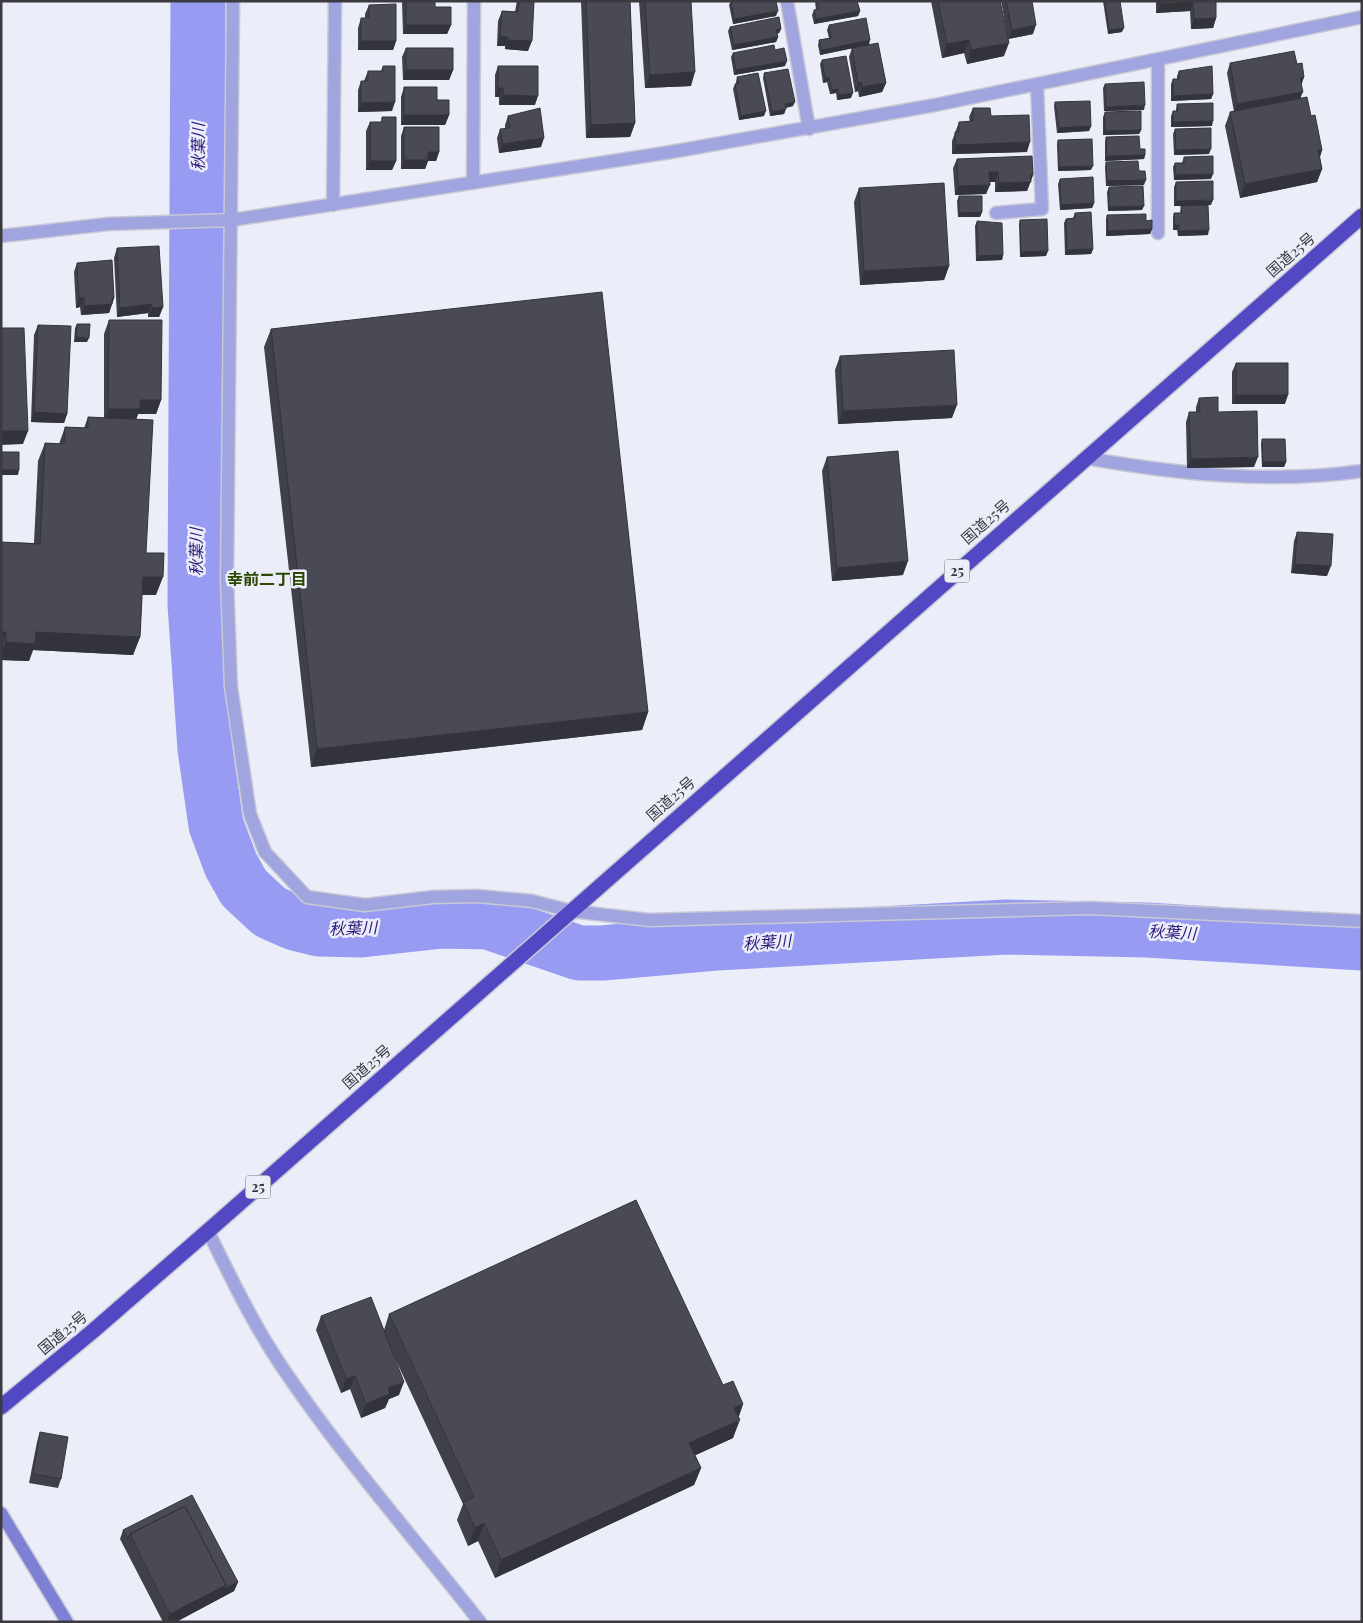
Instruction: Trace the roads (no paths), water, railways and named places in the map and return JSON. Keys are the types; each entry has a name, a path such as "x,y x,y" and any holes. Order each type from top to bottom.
{"highway":[{"name":"国道25号","path":"1,1407 93,1331 208,1231 1362,216"}],"street":[{"path":"233,1 227,580 231,687 250,814 265,852 308,897 365,905 433,897 477,896 532,901 571,910 649,920 1090,908 1362,921"},
{"path":"333,205 336,1"},
{"path":"473,183 474,1"},
{"path":"787,1 809,129"},
{"path":"1,236 108,224 232,220 809,129 1362,17"},
{"path":"1158,59 1158,233"},
{"path":"996,213 1042,209 1037,84"},
{"path":"1086,458 1152,470 1236,476 1299,477 1362,471"},
{"path":"208,1231 245,1307 283,1368 355,1465 480,1622"},
{"path":"1,1512 67,1622"}],"waterway":[{"name":"秋葉川","path":"198,1 195,604 205,749 216,825 231,865 244,888 270,912 295,923 319,929 361,930 442,921 488,922 579,953 602,953 716,943 1007,927 1147,930 1362,943"}],"district":[{"name":"幸前二丁目","path":"267,579"}]}
